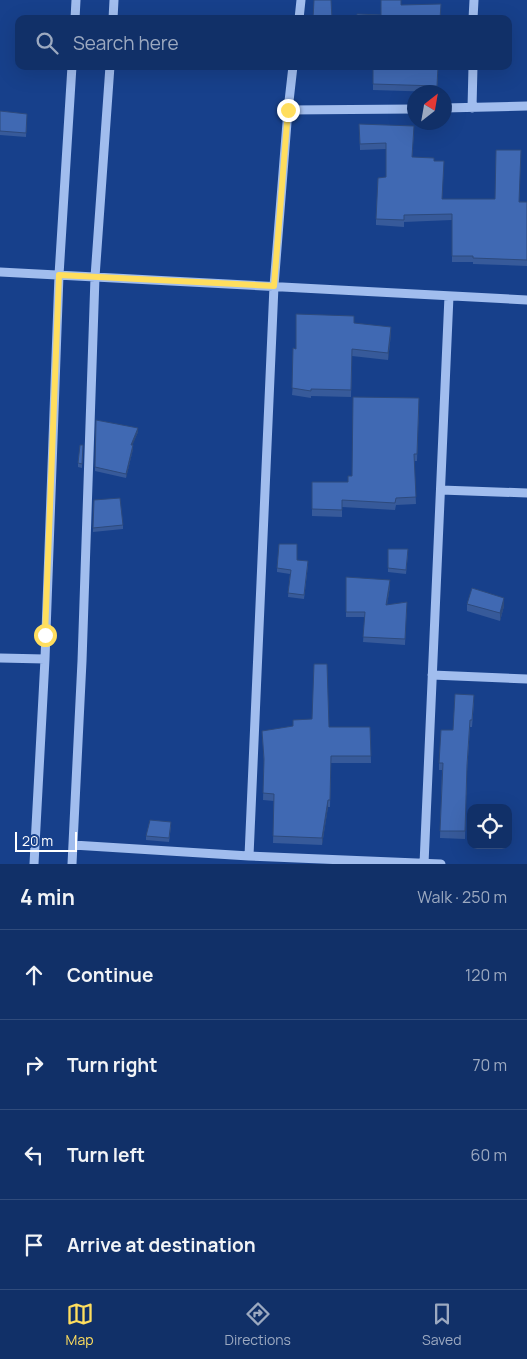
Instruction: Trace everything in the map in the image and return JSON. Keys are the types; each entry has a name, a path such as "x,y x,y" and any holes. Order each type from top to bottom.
{"street":[{"path":"75,15 76,0"},
{"path":"113,15 114,0"},
{"path":"299,15 301,0"},
{"path":"474,0 474,15"},
{"path":"34,864 45,659 59,275 72,70"},
{"path":"72,864 82,661 95,277 110,70"},
{"path":"249,856 274,286 288,110 293,70"},
{"path":"472,108 473,70"},
{"path":"452,108 527,106"},
{"path":"288,110 407,108"},
{"path":"0,272 527,300"},
{"path":"424,863 449,296"},
{"path":"440,490 527,492"},
{"path":"0,658 45,659"},
{"path":"432,675 527,679"},
{"path":"72,845 249,856 441,864"}],"building":[{"path":"314,0 331,0 332,15 313,15"},
{"path":"381,0 401,0 401,5 441,4 440,15 381,15"},
{"path":"373,70 438,70 437,85 373,84"},
{"path":"0,111 27,114 26,133 0,131"},
{"path":"359,124 407,126 407,130 414,130 412,157 434,158 434,161 444,161 442,199 495,199 496,150 521,150 519,202 527,202 527,260 452,256 452,214 404,215 404,220 376,219 378,178 386,177 386,143 360,144"},
{"path":"296,314 354,316 354,323 391,327 388,353 352,349 351,390 311,389 311,391 292,388 293,348 296,349"},
{"path":"353,397 419,398 417,454 414,454 416,497 396,498 395,503 342,500 342,510 312,509 312,482 348,482 348,476 352,476"},
{"path":"96,420 138,428 131,445 133,445 126,474 95,467"},
{"path":"80,445 83,445 82,464 78,463"},
{"path":"120,498 123,525 93,528 94,500"},
{"path":"279,544 297,544 297,560 308,561 304,595 288,593 291,570 277,568"},
{"path":"388,549 408,549 406,570 388,568"},
{"path":"346,577 390,580 386,605 407,602 405,639 363,637 365,612 346,612"},
{"path":"472,588 504,598 500,613 467,604"},
{"path":"314,664 327,664 329,727 370,727 371,756 331,756 330,800 328,800 322,838 273,836 274,794 263,793 264,759 262,731 293,726 293,720 312,719"},
{"path":"455,694 474,695 467,765 465,831 440,831 443,763 439,763 441,730 453,730"},
{"path":"150,820 171,822 169,838 146,836"}],"route":[{"path":"45,635 59,275 274,286 288,110"}]}
